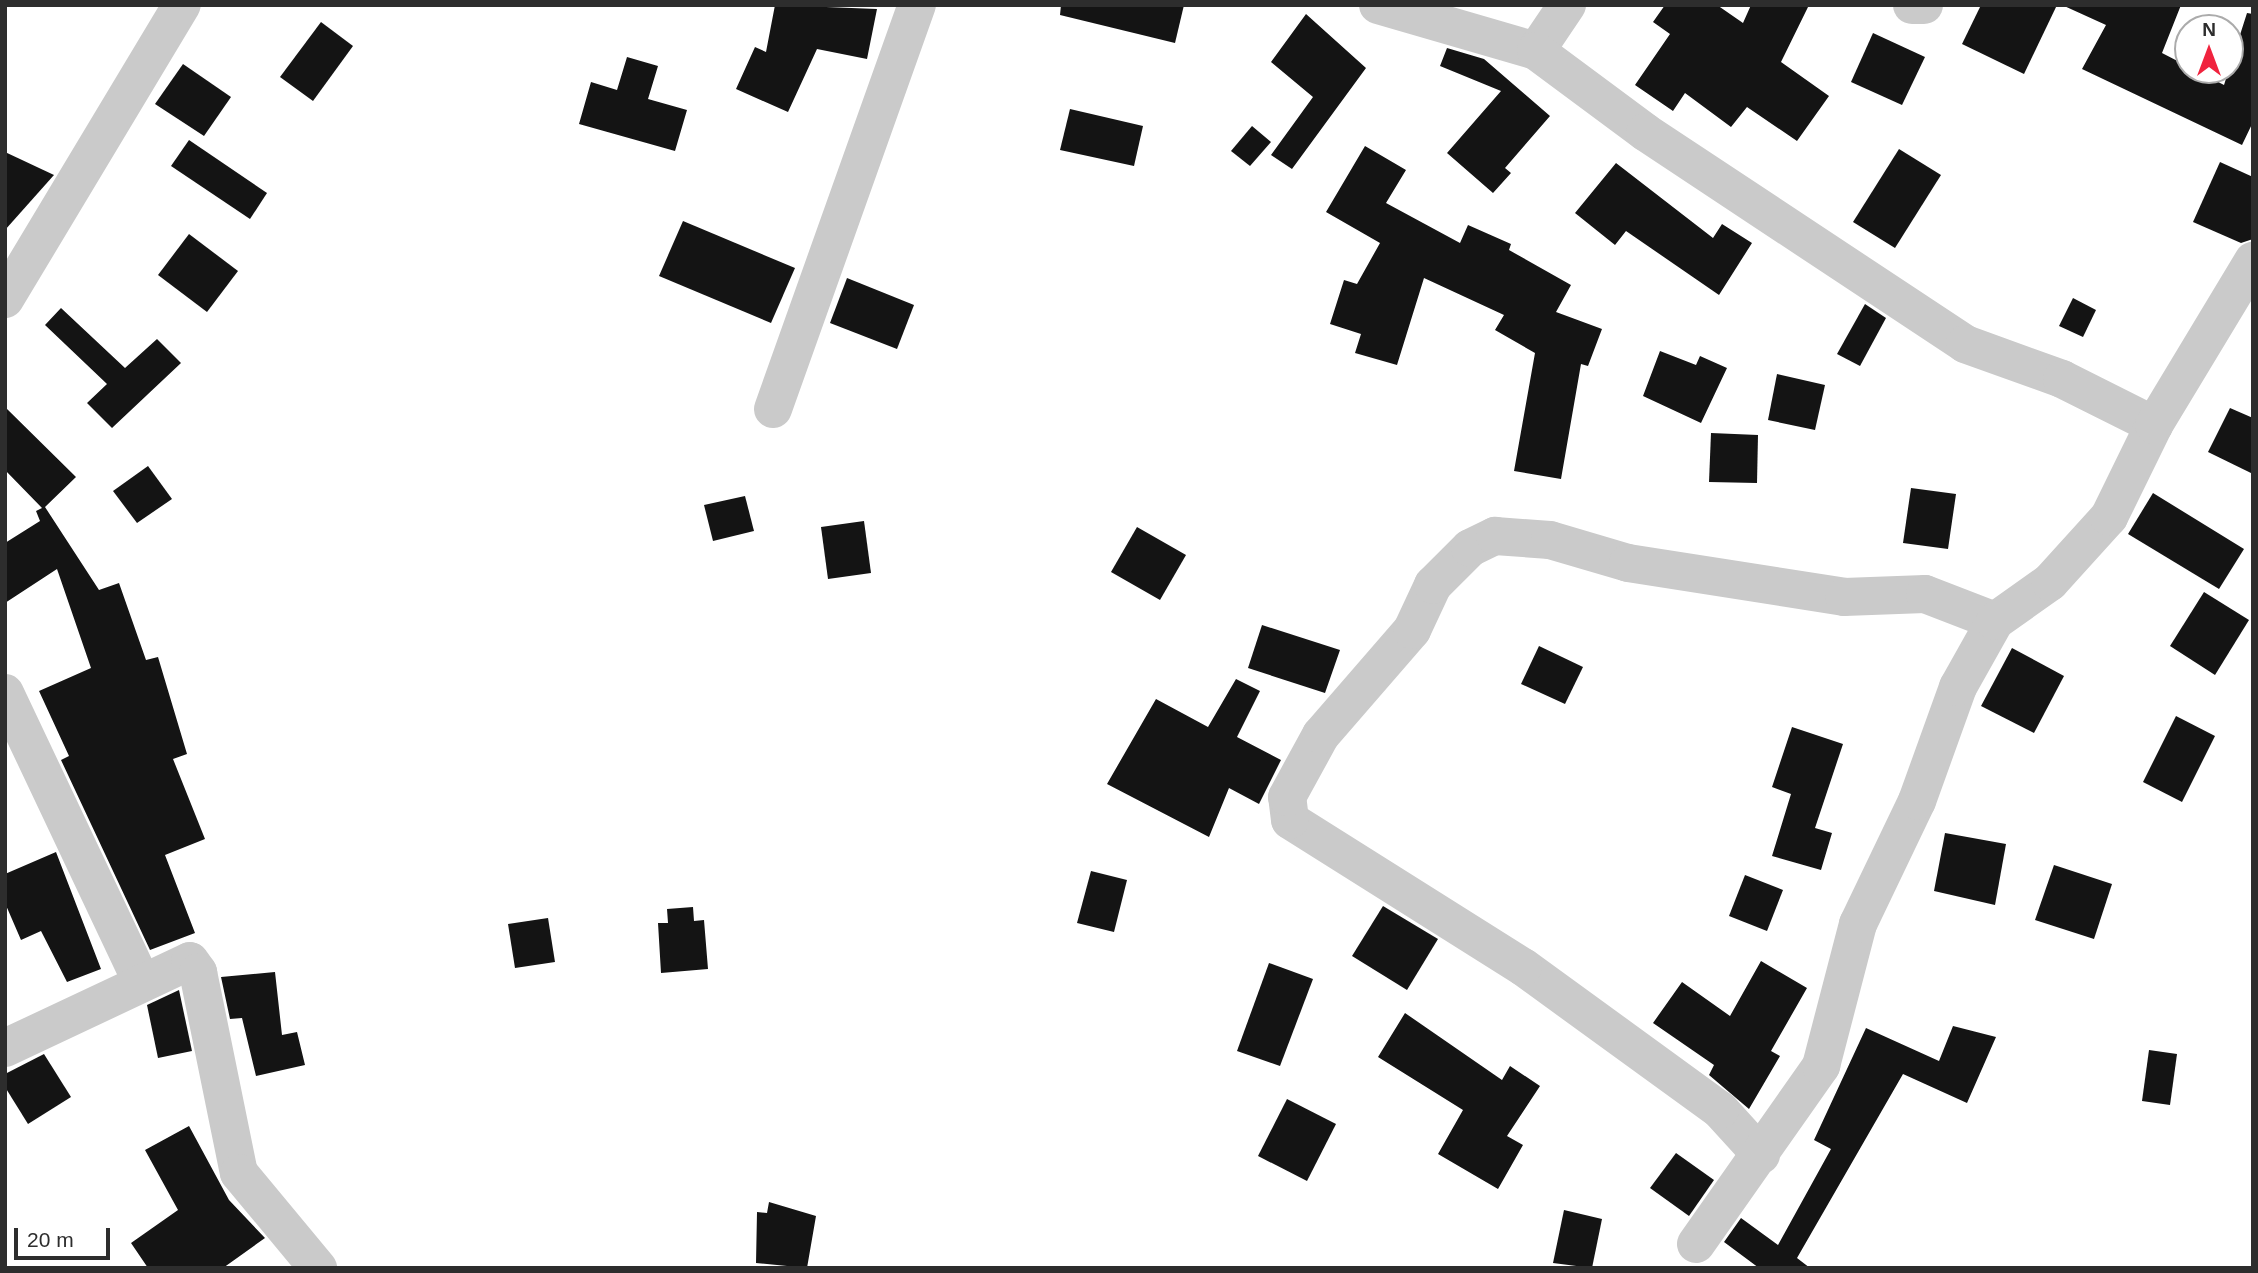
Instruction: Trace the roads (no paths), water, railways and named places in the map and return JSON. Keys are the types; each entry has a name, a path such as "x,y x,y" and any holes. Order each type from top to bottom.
{"street":[{"path":"5,299 182,5"},
{"path":"773,409 917,5"},
{"path":"1378,5 1535,51 1645,132 1965,344 2062,379 2154,425"},
{"path":"1535,51 1567,5"},
{"path":"1912,5 1924,5"},
{"path":"1696,1244 1821,1066 1858,924 1917,800 1958,687 1995,621 2050,582 2109,517 2154,425 2253,261"},
{"path":"1761,1155 1720,1110 1523,967 1290,820 1287,797 1321,735 1412,630 1433,585 1470,548 1495,536 1550,540 1628,563 1844,597 1925,594 1995,621"},
{"path":"5,693 141,979"},
{"path":"5,1048 141,979 190,961 198,972 239,1173 318,1268"}]}
